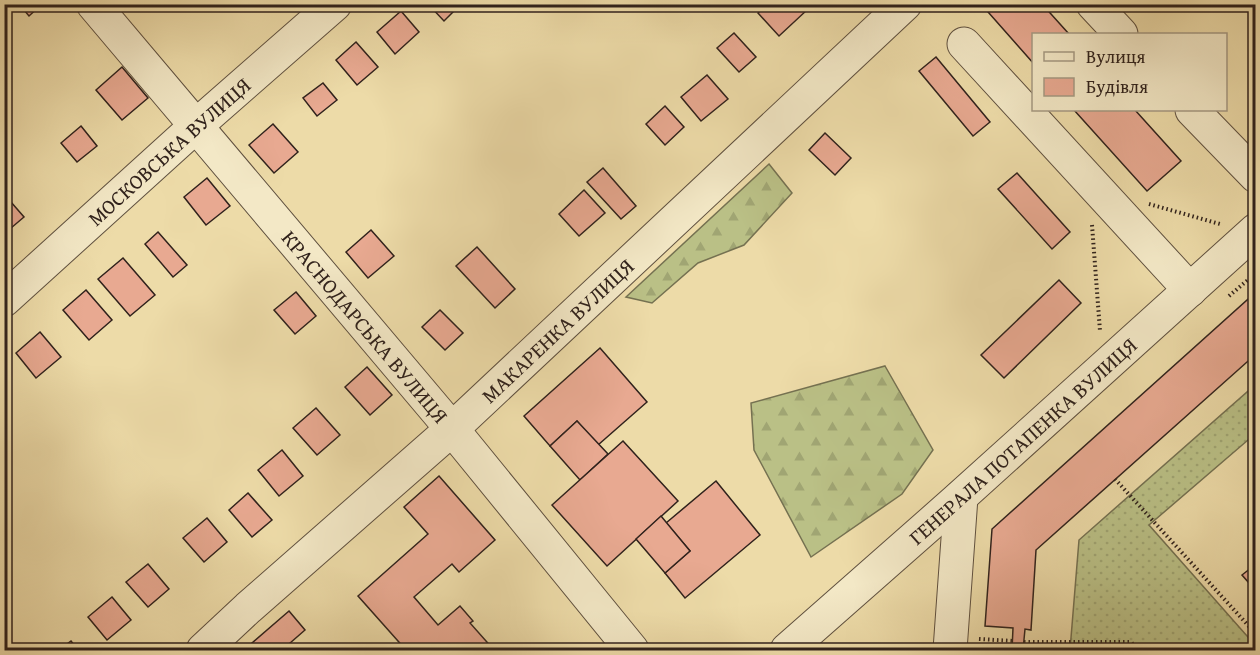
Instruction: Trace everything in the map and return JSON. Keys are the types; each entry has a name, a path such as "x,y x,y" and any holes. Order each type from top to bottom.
{"street":[{"name":"КРАСНОДАРСЬКА ВУЛИЦЯ","path":"93,4 452,429 632,651"},
{"name":"МОСКОВСЬКА ВУЛИЦЯ","path":"4,300 335,4"},
{"name":"МАКАРЕНКА ВУЛИЦЯ","path":"203,651 248,608 452,429 905,4"},
{"path":"1093,4 1120,33"},
{"path":"964,44 1190,290"},
{"path":"1193,111 1256,176"},
{"name":"ГЕНЕРАЛА ПОТАПЕНКА ВУЛИЦЯ","path":"787,651 961,497 1254,231"},
{"path":"951,644 961,497"}],"path":[{"path":"1089,180 1103,368"},
{"path":"1142,202 1254,231"},
{"path":"1115,478 1256,634"},
{"path":"951,644 1012,641"},
{"path":"1024,642 1131,642 1138,651"}],"green space":[{"path":"769,164 792,193 744,245 698,263 652,303 626,297"},
{"path":"885,366 933,450 902,494 811,557 754,450 751,403"},
{"path":"1255,385 1255,434 1149,525 1255,645 1255,650 1070,650 1079,540"}],"building":[{"path":"19,4 42,4 29,16"},
{"path":"428,4 461,4 444,21"},
{"path":"767,4 803,4 807,10 779,36 758,13"},
{"path":"981,4 1042,4 1068,33 1032,33 1032,62"},
{"path":"401,11 419,32 395,54 377,32"},
{"path":"734,33 756,57 739,72 717,48"},
{"path":"356,42 378,67 357,85 336,60"},
{"path":"936,57 990,122 973,136 919,71"},
{"path":"122,67 148,98 122,120 96,90"},
{"path":"707,75 728,99 701,121 681,97"},
{"path":"323,83 337,100 317,116 303,98"},
{"path":"665,106 684,127 665,145 646,124"},
{"path":"1075,111 1136,111 1181,161 1147,191"},
{"path":"273,124 298,152 274,173 249,145"},
{"path":"81,126 97,146 77,162 61,143"},
{"path":"825,133 851,158 835,175 809,150"},
{"path":"603,168 636,206 621,219 587,182"},
{"path":"1017,173 1070,232 1052,249 998,189"},
{"path":"207,178 230,206 206,225 184,197"},
{"path":"584,190 605,213 579,236 559,214"},
{"path":"4,194 24,217 4,234"},
{"path":"371,230 394,256 368,278 346,252"},
{"path":"158,232 187,265 173,277 145,244"},
{"path":"477,247 515,289 495,308 456,266"},
{"path":"123,258 155,295 130,316 98,279"},
{"path":"1059,280 1081,303 1004,378 981,355"},
{"path":"86,290 112,320 89,340 63,310"},
{"path":"296,292 316,316 295,334 274,310"},
{"path":"1256,292 1256,354 1036,550 1031,630 1025,629 1023,650 1012,650 1013,628 985,626 992,529"},
{"path":"440,310 463,333 445,350 422,327"},
{"path":"40,332 61,357 36,378 16,353"},
{"path":"600,348 647,402 598,445 577,421 550,446 524,416"},
{"path":"367,367 392,395 370,415 345,387"},
{"path":"316,408 340,435 317,455 293,428"},
{"path":"577,421 608,454 580,480 550,446"},
{"path":"623,441 678,501 607,566 552,505"},
{"path":"282,450 303,476 279,496 258,470"},
{"path":"439,476 495,540 459,572 452,564 414,597 438,625 460,606 473,621 470,623 494,650 406,650 358,596 428,534 404,507"},
{"path":"716,481 760,535 685,598 665,573 690,551 666,523"},
{"path":"248,493 272,520 252,537 229,510"},
{"path":"661,516 690,551 665,573 636,539"},
{"path":"207,518 227,542 204,562 183,538"},
{"path":"148,564 169,589 148,607 126,582"},
{"path":"1256,564 1256,591 1242,575"},
{"path":"112,597 131,620 107,640 88,617"},
{"path":"289,611 305,630 282,650 244,650"},
{"path":"71,641 78,650 59,650"}]}
